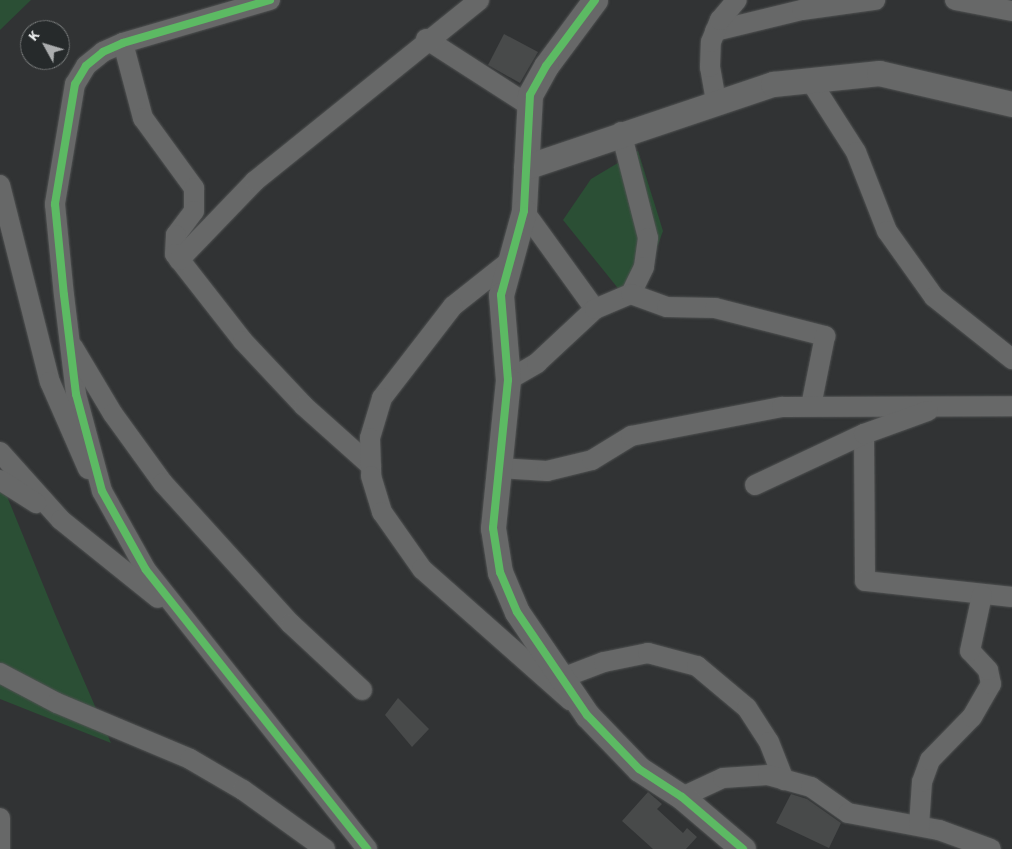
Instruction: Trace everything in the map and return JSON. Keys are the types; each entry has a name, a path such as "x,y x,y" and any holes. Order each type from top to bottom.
{"street":[{"path":"102,491 76,394 56,204 74,84 86,66 103,52 123,43 270,0"},
{"path":"179,260 255,181 426,40 479,0"},
{"path":"587,715 516,612 500,572 493,528 508,380 501,294 524,211 530,95 546,66 594,0"},
{"path":"716,101 710,67 715,31 737,0"},
{"path":"715,31 802,10 875,0"},
{"path":"955,0 1012,11"},
{"path":"426,40 530,106"},
{"path":"123,43 144,118 194,188 194,211 174,241 179,260 243,341 304,406 371,466"},
{"path":"526,167 621,132 773,84 879,73 1012,104"},
{"path":"810,80 856,152 888,231 934,297 1012,359"},
{"path":"508,380 537,363 595,309 631,294 644,267 648,238 621,132"},
{"path":"0,185 50,382 70,435 146,570 367,849"},
{"path":"524,211 595,309"},
{"path":"511,260 453,306 382,398 370,438 371,466 382,512 422,569 587,715 639,769 682,797 741,848"},
{"path":"631,294 667,307 715,308 825,336 811,406"},
{"path":"70,341 113,414 163,483 284,618 362,690"},
{"path":"499,468 547,471 592,460 632,436 727,415 811,406 1012,406"},
{"path":"755,484 864,434 941,406"},
{"path":"864,434 865,581 1012,597"},
{"path":"0,452 61,520"},
{"path":"0,480 61,520 183,618"},
{"path":"919,826 922,782 930,760 972,717 991,684 988,670 970,651 982,595"},
{"path":"562,678 604,662 648,654 697,666 747,708 769,742 784,780"},
{"path":"0,673 57,702 190,759 243,790 325,849"},
{"path":"682,797 723,778 768,775 811,787 848,813 919,826 991,849"},
{"path":"0,818 0,849"}],"green space":[{"path":"0,0 31,0 0,30"},
{"path":"638,151 663,231 654,256 625,297 563,220 591,179"},
{"path":"0,479 55,614 111,743 0,699"}],"building":[{"path":"504,34 538,52 520,83 488,65"},
{"path":"398,698 429,729 412,747 385,715"},
{"path":"648,792 662,804 657,809 683,833 687,828 697,837 686,849 653,849 622,821"},
{"path":"791,794 807,799 841,823 829,848 776,823"}],"cycle path":[{"path":"270,0 123,43 103,52 86,66 75,84 55,204 64,295 76,394 102,491 146,570 367,849"},
{"path":"595,0 546,66 530,95 524,211 501,295 508,380 493,528 500,572 517,612 587,715 639,769 682,797 743,849"}]}
